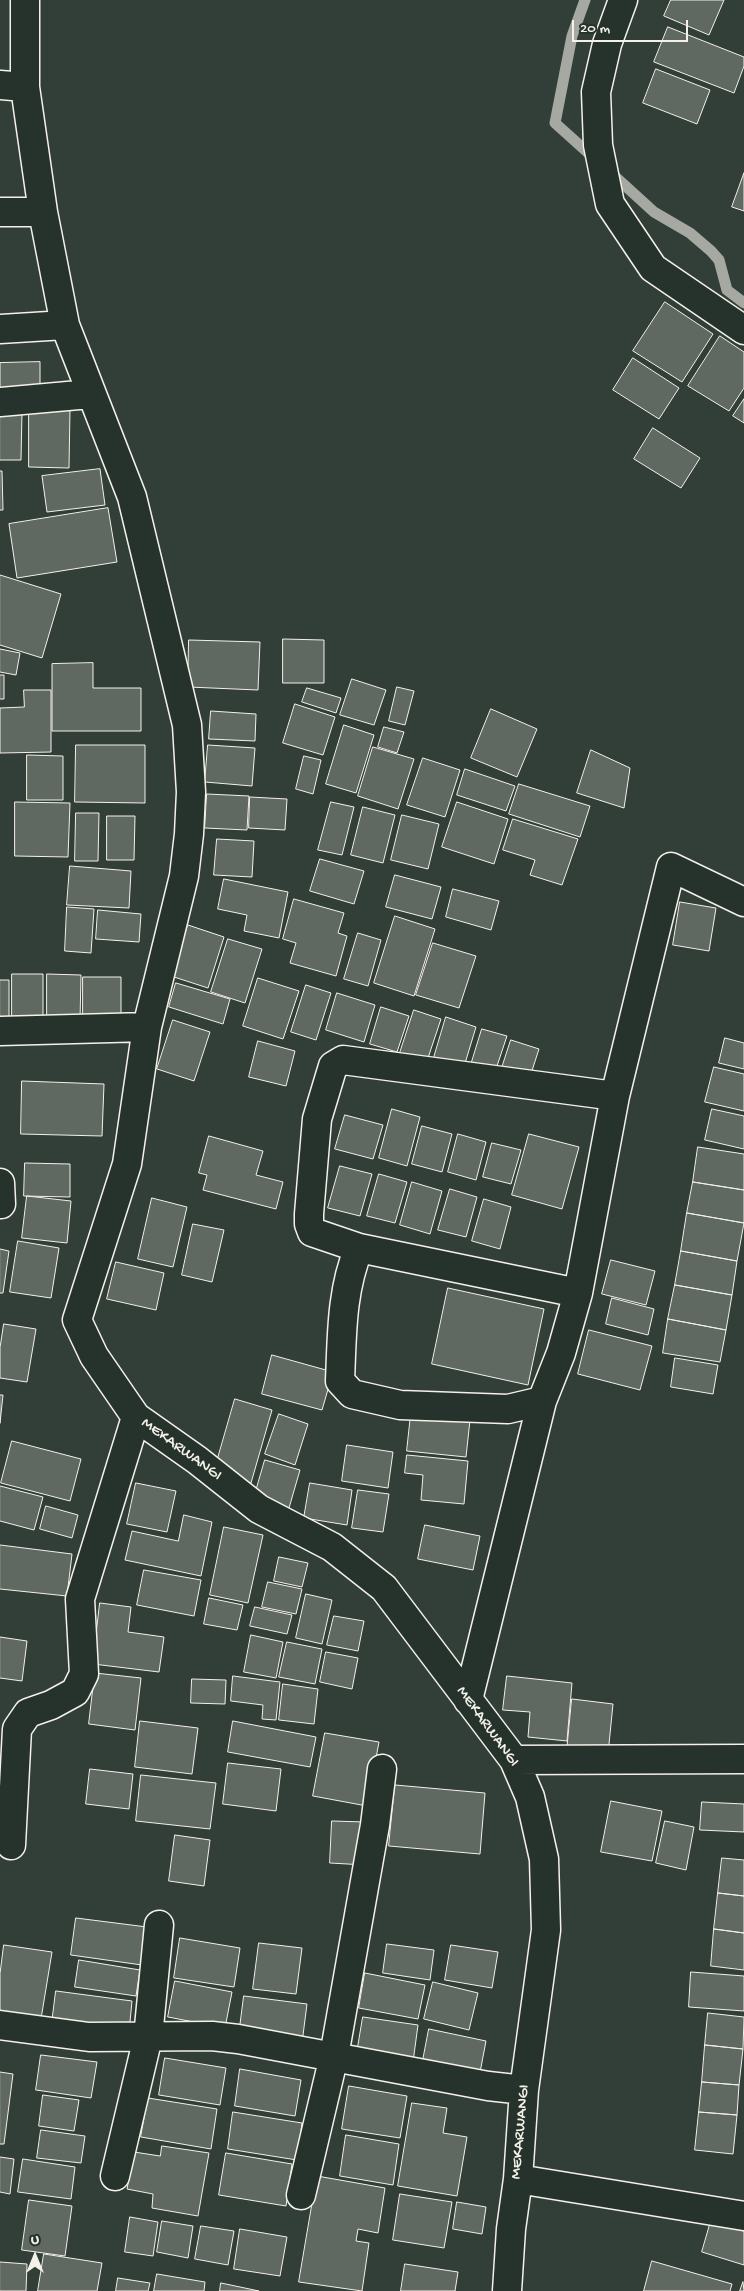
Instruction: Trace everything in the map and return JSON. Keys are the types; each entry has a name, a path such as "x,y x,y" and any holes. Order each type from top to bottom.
{"street":[{"name":"MEKARWANGI","path":"24,0 12,86 43,212 65,325 90,394 132,497 187,725 190,792 189,834 184,876 147,1028 127,1164 77,1320 94,1356 136,1417 197,1460 259,1509 332,1547 384,1588 514,1760 530,1797 544,1860 546,1930 524,2090 518,2180 511,2229 507,2291"},
{"path":"623,0 607,44 596,92 598,145 610,204 653,268 744,330"},
{"path":"0,212 43,212"},
{"path":"0,329 65,325"},
{"path":"0,402 90,394"},
{"path":"468,1700 542,1401 561,1353 578,1293 615,1096 671,868 744,902"},
{"path":"0,1031 147,1028"},
{"path":"578,1293 359,1248 312,1232 309,1224 317,1119 332,1066 343,1060 615,1096"},
{"path":"359,1248 344,1301 340,1381 352,1394 400,1405 508,1409 542,1401"},
{"path":"11,1845 17,1729 28,1713 51,1705 75,1692 84,1674 80,1599 136,1417"},
{"path":"514,1760 744,1759"},
{"path":"301,2195 334,2056 375,1825 382,1769"},
{"path":"115,2176 148,2037 159,1925"},
{"path":"0,2025 90,2037 212,2036 334,2056 488,2086 524,2090"},
{"path":"518,2180 744,2216"}],"building":[{"path":"671,0 724,0 709,35 664,16"},
{"path":"668,27 744,57 744,66 734,93 654,62"},
{"path":"656,69 710,90 697,124 643,103"},
{"path":"744,173 744,211 732,207"},
{"path":"665,302 713,334 682,382 633,351"},
{"path":"720,336 744,352 744,388 729,411 688,386"},
{"path":"633,358 679,388 659,419 613,390"},
{"path":"40,362 40,392 0,394 0,363"},
{"path":"744,399 744,423 733,416"},
{"path":"29,409 70,409 69,468 29,467"},
{"path":"0,412 22,412 21,460 0,460"},
{"path":"653,428 700,458 681,488 634,459"},
{"path":"100,469 105,505 47,512 42,476"},
{"path":"0,471 2,471 3,510 0,510"},
{"path":"108,508 117,562 17,578 9,524"},
{"path":"0,575 61,594 42,658 0,645"},
{"path":"283,639 324,640 324,683 283,683"},
{"path":"189,640 260,642 258,690 188,687"},
{"path":"0,649 20,653 16,675 0,672"},
{"path":"93,663 93,688 141,688 141,731 52,731 52,664"},
{"path":"0,675 4,675 4,699 0,699"},
{"path":"352,679 386,690 374,725 340,715"},
{"path":"397,687 414,691 405,725 389,721"},
{"path":"307,688 341,698 336,713 302,702"},
{"path":"24,690 51,690 51,752 0,753 0,708 24,707"},
{"path":"295,704 335,717 323,755 283,743"},
{"path":"491,709 537,729 517,777 471,758"},
{"path":"211,711 256,714 255,741 209,739"},
{"path":"344,725 374,735 356,793 326,784"},
{"path":"384,727 404,732 397,753 378,747"},
{"path":"76,745 145,745 145,803 75,802"},
{"path":"208,745 255,748 252,786 205,782"},
{"path":"373,747 414,759 398,809 358,796"},
{"path":"591,750 630,768 624,808 577,793"},
{"path":"27,755 63,756 63,800 27,800"},
{"path":"304,756 321,760 313,794 296,789"},
{"path":"423,758 460,770 445,817 407,805"},
{"path":"465,769 515,786 506,811 457,795"},
{"path":"519,784 590,806 580,837 509,814"},
{"path":"207,794 249,796 247,830 205,828"},
{"path":"250,797 287,799 285,830 249,828"},
{"path":"15,802 70,803 68,857 15,856"},
{"path":"331,802 354,807 342,855 318,850"},
{"path":"457,802 508,819 494,864 442,847"},
{"path":"363,807 395,815 383,863 351,855"},
{"path":"76,813 99,813 98,861 75,861"},
{"path":"402,815 439,824 428,869 391,860"},
{"path":"107,816 135,816 134,860 107,860"},
{"path":"513,819 578,839 562,885 530,875 535,860 503,850"},
{"path":"217,839 254,841 252,877 214,875"},
{"path":"320,859 364,871 354,904 310,891"},
{"path":"70,866 131,871 129,908 67,905"},
{"path":"395,875 441,887 432,919 386,907"},
{"path":"224,879 288,892 279,938 244,931 247,915 218,909"},
{"path":"453,889 499,901 491,930 446,917"},
{"path":"294,899 344,913 338,933 347,936 336,976 290,963 296,943 283,939"},
{"path":"680,902 716,908 709,951 673,945"},
{"path":"67,907 94,909 91,953 65,951"},
{"path":"98,910 141,914 139,942 96,939"},
{"path":"395,916 435,929 414,996 374,983"},
{"path":"188,925 224,937 208,988 171,976"},
{"path":"358,933 381,940 368,986 344,979"},
{"path":"228,939 262,949 245,1003 211,992"},
{"path":"433,943 476,956 459,1008 416,995"},
{"path":"12,974 43,974 43,1024 12,1024"},
{"path":"47,974 81,975 80,1021 47,1020"},
{"path":"83,977 121,977 121,1018 83,1018"},
{"path":"258,978 299,991 283,1039 243,1026"},
{"path":"0,980 9,980 9,1020 0,1020"},
{"path":"176,983 230,999 223,1024 169,1007"},
{"path":"306,985 331,993 316,1040 291,1032"},
{"path":"337,993 375,1005 364,1042 326,1030"},
{"path":"381,1007 409,1016 397,1052 370,1044"},
{"path":"414,1010 441,1019 425,1067 398,1059"},
{"path":"446,1017 476,1027 463,1070 433,1061"},
{"path":"173,1020 210,1032 194,1081 157,1069"},
{"path":"482,1029 507,1036 495,1072 471,1065"},
{"path":"725,1038 744,1043 744,1069 719,1063"},
{"path":"511,1040 539,1049 528,1083 500,1074"},
{"path":"258,1041 295,1051 286,1086 249,1077"},
{"path":"714,1067 744,1074 744,1111 705,1102"},
{"path":"22,1081 104,1084 102,1136 21,1134"},
{"path":"392,1109 420,1117 407,1166 379,1158"},
{"path":"712,1109 744,1116 744,1149 705,1140"},
{"path":"345,1115 383,1125 373,1159 335,1149"},
{"path":"422,1126 452,1134 442,1172 412,1164"},
{"path":"458,1134 486,1142 476,1180 448,1172"},
{"path":"529,1134 579,1147 562,1209 512,1195"},
{"path":"209,1136 263,1151 256,1175 283,1182 276,1209 203,1190 207,1175 199,1173"},
{"path":"492,1143 521,1150 511,1184 483,1177"},
{"path":"698,1147 744,1154 744,1190 693,1182"},
{"path":"25,1163 70,1164 70,1197 24,1196"},
{"path":"340,1166 372,1174 360,1216 328,1208"},
{"path":"379,1174 407,1182 395,1223 367,1216"},
{"path":"412,1182 442,1191 430,1234 400,1225"},
{"path":"693,1182 744,1190 744,1223 687,1213"},
{"path":"450,1189 477,1197 466,1237 438,1230"},
{"path":"27,1196 71,1201 67,1243 22,1238"},
{"path":"152,1198 187,1207 173,1267 138,1259"},
{"path":"484,1199 511,1207 500,1249 472,1241"},
{"path":"687,1213 744,1223 737,1261 681,1251"},
{"path":"193,1224 224,1230 212,1282 182,1275"},
{"path":"18,1241 59,1248 51,1298 10,1292"},
{"path":"0,1249 9,1251 3,1293 0,1293"},
{"path":"681,1251 737,1261 732,1295 675,1285"},
{"path":"611,1260 655,1271 646,1305 602,1294"},
{"path":"116,1262 164,1273 156,1310 107,1299"},
{"path":"675,1285 732,1295 726,1330 668,1319"},
{"path":"448,1288 544,1309 528,1385 432,1364"},
{"path":"612,1298 654,1309 648,1335 606,1324"},
{"path":"668,1319 726,1330 720,1362 663,1353"},
{"path":"4,1324 36,1329 27,1382 0,1378 0,1348"},
{"path":"589,1330 652,1346 640,1390 578,1374"},
{"path":"272,1355 333,1372 322,1410 262,1394"},
{"path":"675,1358 718,1365 713,1394 671,1387"},
{"path":"0,1395 3,1395 0,1423"},
{"path":"235,1399 272,1410 251,1483 214,1472"},
{"path":"279,1414 308,1424 295,1465 265,1454"},
{"path":"411,1414 470,1420 466,1457 407,1451"},
{"path":"12,1441 81,1459 70,1501 1,1483"},
{"path":"347,1445 393,1452 388,1488 342,1481"},
{"path":"407,1455 468,1461 464,1504 421,1500 423,1475 405,1473"},
{"path":"265,1460 300,1470 289,1508 254,1498"},
{"path":"136,1483 176,1491 167,1532 127,1524"},
{"path":"310,1483 352,1490 347,1525 304,1518"},
{"path":"0,1486 43,1497 34,1530 0,1521"},
{"path":"358,1490 389,1494 383,1532 352,1528"},
{"path":"46,1506 78,1515 72,1538 40,1529"},
{"path":"184,1515 212,1522 201,1576 125,1560 132,1531 178,1541"},
{"path":"425,1525 480,1536 473,1570 418,1559"},
{"path":"224,1527 263,1535 248,1603 210,1595"},
{"path":"0,1545 72,1554 67,1596 0,1589"},
{"path":"279,1557 308,1563 302,1587 274,1581"},
{"path":"144,1570 201,1580 194,1616 137,1605"},
{"path":"268,1582 302,1589 296,1614 262,1607"},
{"path":"306,1594 332,1600 322,1644 296,1638"},
{"path":"209,1598 243,1605 237,1630 204,1624"},
{"path":"100,1603 131,1607 128,1632 164,1637 159,1672 93,1664"},
{"path":"255,1607 292,1615 287,1634 250,1626"},
{"path":"334,1616 364,1621 358,1651 327,1645"},
{"path":"251,1635 283,1642 276,1678 244,1672"},
{"path":"0,1637 27,1641 22,1681 0,1678"},
{"path":"287,1642 322,1649 315,1684 279,1677"},
{"path":"326,1652 358,1658 352,1689 320,1682"},
{"path":"95,1673 141,1678 135,1730 89,1724"},
{"path":"233,1676 280,1682 276,1720 262,1719 263,1705 231,1701"},
{"path":"507,1676 572,1683 567,1741 528,1737 530,1712 503,1710"},
{"path":"192,1679 226,1680 225,1704 191,1703"},
{"path":"283,1684 318,1689 314,1724 279,1720"},
{"path":"572,1699 613,1704 608,1754 567,1751"},
{"path":"140,1721 198,1728 192,1774 135,1767"},
{"path":"233,1721 316,1737 310,1767 228,1752"},
{"path":"325,1733 379,1742 367,1806 313,1796"},
{"path":"228,1763 281,1769 276,1811 223,1804"},
{"path":"90,1769 133,1774 129,1809 86,1804"},
{"path":"141,1775 216,1783 210,1829 136,1821"},
{"path":"395,1785 485,1793 480,1854 389,1846"},
{"path":"611,1801 662,1811 652,1861 601,1852"},
{"path":"702,1802 744,1804 744,1832 700,1830"},
{"path":"332,1821 366,1822 365,1865 330,1863"},
{"path":"665,1821 694,1827 686,1870 656,1863"},
{"path":"175,1835 210,1840 204,1886 169,1881"},
{"path":"722,1858 744,1860 744,1896 718,1893"},
{"path":"718,1893 744,1896 744,1933 714,1929"},
{"path":"76,1918 147,1927 142,1965 71,1955"},
{"path":"714,1929 744,1933 744,1970 711,1966"},
{"path":"180,1938 240,1948 234,1987 174,1978"},
{"path":"259,1943 302,1948 296,1994 253,1989"},
{"path":"387,1944 434,1950 430,1980 383,1973"},
{"path":"4,1945 52,1952 41,2019 0,2013 0,1974"},
{"path":"451,1945 498,1952 492,1988 445,1980"},
{"path":"79,1960 140,1970 136,1996 75,1987"},
{"path":"691,1972 744,1976 744,2011 689,2007"},
{"path":"365,1973 425,1985 418,2019 359,2008"},
{"path":"175,1981 232,1992 225,2028 168,2017"},
{"path":"433,1982 478,1993 469,2030 424,2019"},
{"path":"56,1991 132,2001 129,2032 52,2023"},
{"path":"244,1996 307,2004 302,2043 239,2035"},
{"path":"708,2013 744,2017 743,2049 705,2045"},
{"path":"363,2017 418,2025 413,2062 357,2053"},
{"path":"429,2029 486,2041 478,2083 421,2071"},
{"path":"705,2045 743,2049 739,2085 702,2082"},
{"path":"41,2055 97,2062 91,2098 36,2090"},
{"path":"165,2058 226,2068 220,2105 159,2095"},
{"path":"240,2069 301,2080 295,2116 235,2106"},
{"path":"0,2072 13,2074 4,2144 0,2144"},
{"path":"702,2082 739,2085 737,2115 699,2112"},
{"path":"349,2086 407,2096 400,2138 342,2129"},
{"path":"43,2095 79,2100 74,2131 39,2126"},
{"path":"148,2098 217,2109 211,2149 141,2137"},
{"path":"412,2103 447,2108 443,2133 467,2137 457,2196 398,2186"},
{"path":"233,2112 302,2123 297,2160 228,2149"},
{"path":"699,2112 737,2115 733,2154 695,2150"},
{"path":"41,2130 85,2136 81,2163 37,2158"},
{"path":"346,2135 399,2144 393,2185 340,2176"},
{"path":"162,2146 209,2153 198,2216 152,2208 153,2194 127,2189 134,2152 160,2156"},
{"path":"226,2153 292,2164 286,2206 219,2195"},
{"path":"0,2157 14,2159 10,2194 0,2192"},
{"path":"23,2159 75,2167 71,2199 18,2192"},
{"path":"317,2176 385,2188 378,2233 358,2229 356,2241 369,2243 362,2291 299,2282"},
{"path":"400,2194 452,2202 444,2248 393,2240"},
{"path":"29,2200 72,2206 65,2256 22,2250"},
{"path":"457,2202 486,2207 482,2234 453,2229"},
{"path":"130,2217 158,2222 153,2256 125,2252"},
{"path":"162,2221 193,2226 188,2258 157,2252"},
{"path":"711,2221 744,2231 744,2265 702,2252"},
{"path":"201,2226 234,2231 228,2265 195,2259"},
{"path":"240,2229 287,2237 280,2276 234,2269"},
{"path":"44,2254 102,2263 97,2291 38,2291"},
{"path":"652,2261 732,2284 730,2291 644,2291"},
{"path":"0,2262 27,2264 26,2291 0,2291"},
{"path":"405,2264 458,2272 455,2291 401,2291"},
{"path":"157,2274 205,2282 204,2291 154,2291"},
{"path":"118,2278 150,2283 148,2291 116,2291"},
{"path":"743,2282 744,2291 740,2291"},
{"path":"221,2283 259,2291 220,2291"}],"waterway":[{"path":"585,0 572,36 555,123 595,159"},
{"path":"609,171 654,212 690,233 711,251 719,260 727,290 744,303"}]}
